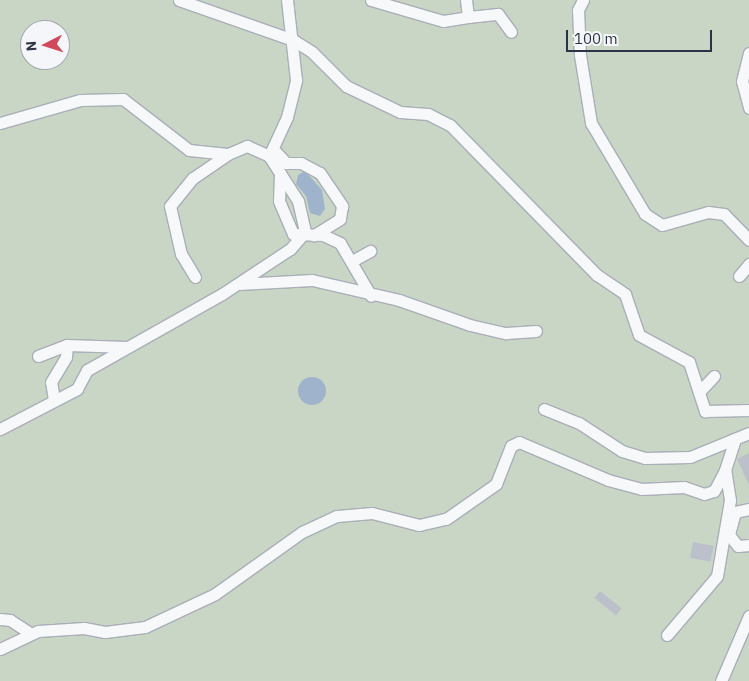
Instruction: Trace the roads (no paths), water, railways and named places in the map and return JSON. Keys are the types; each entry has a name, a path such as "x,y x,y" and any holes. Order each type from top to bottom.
{"lane":[{"path":"179,0 293,40 312,52 346,86 400,112 428,114 459,133 597,275 624,294 639,335 689,362 704,410 749,410"},
{"path":"287,0 293,40 293,97 272,153 280,171 298,201 305,232 302,238"},
{"path":"371,0 443,21 498,14 511,32"},
{"path":"466,0 468,17"},
{"path":"583,0 578,10 580,55 591,123 645,214 662,225 708,212 724,214 749,240"},
{"path":"749,53 742,80 749,108"},
{"path":"0,123 103,96 123,99 143,112 189,150 228,154"},
{"path":"0,429 77,390 87,370 127,347 159,333 237,284 302,238 314,235 340,219 342,206 320,173 301,163 286,163 272,153 247,146 228,154 193,178 170,206 182,254 195,278"},
{"path":"280,171 279,201 293,234 302,238"},
{"path":"314,235 335,240 352,261 371,296"},
{"path":"352,261 370,251"},
{"path":"739,276 749,264"},
{"path":"237,284 312,280 506,333 536,331"},
{"path":"38,356 67,345 127,347"},
{"path":"54,400 50,382 66,357 67,345"},
{"path":"699,392 714,376"},
{"path":"544,408 578,423 622,451 645,458 690,457 749,433"},
{"path":"714,491 725,470 735,439"},
{"path":"0,649 30,633 84,628 116,632 145,627 221,591 302,532 337,516 372,513 419,525 446,519 496,484 511,446 519,442 623,486 714,491 730,500"},
{"path":"667,635 717,576 730,500 725,470"},
{"path":"749,509 735,512 729,536 738,546 749,545"},
{"path":"721,681 749,616"},
{"path":"0,619 10,620 30,633"}],"water":[{"path":"305,171 322,190 325,209 320,216 310,213 306,196 296,184 298,175"},
{"path":"312,377 322,381 326,391 322,401 312,405 302,401 298,391 302,381"}]}
